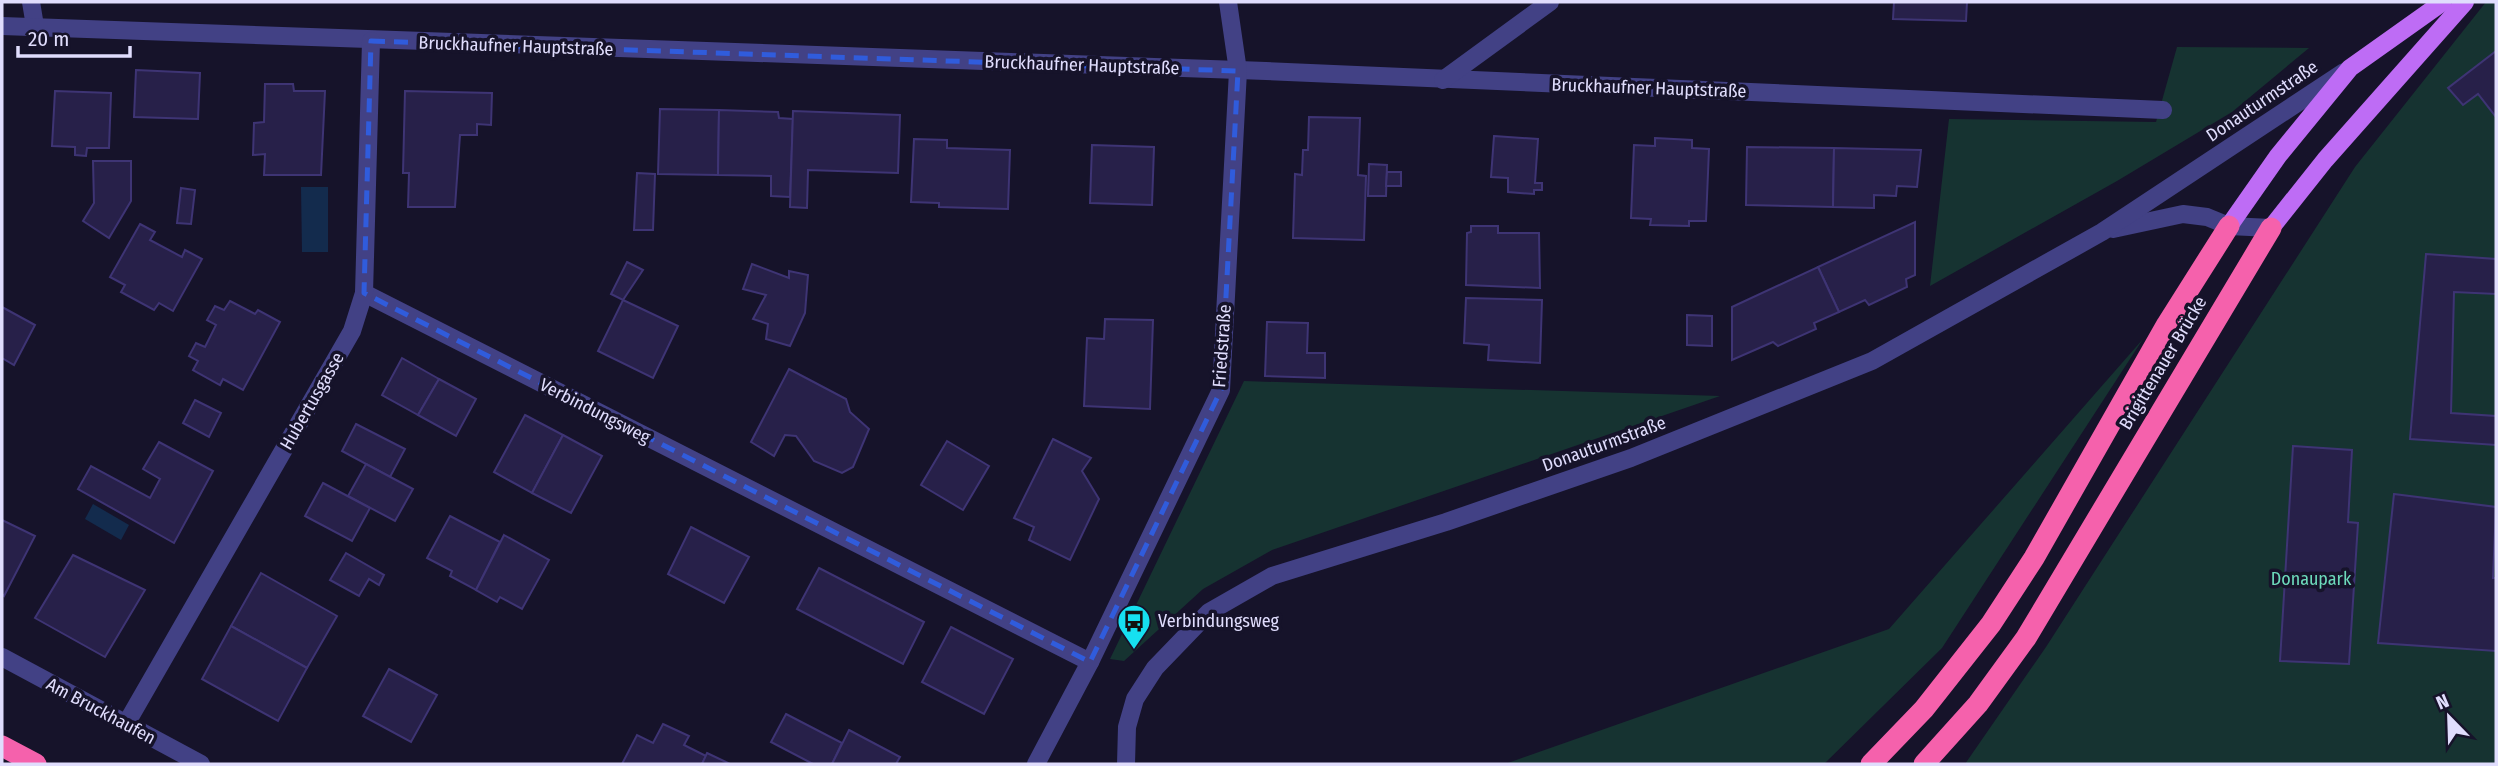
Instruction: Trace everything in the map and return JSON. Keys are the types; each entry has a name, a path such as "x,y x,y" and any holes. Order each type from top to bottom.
{"highway":[{"name":"Brigittenauer Brücke","path":"1871,764 1924,709 1991,624 2034,558 2167,324 2229,226"},
{"name":"Brigittenauer Brücke","path":"1924,764 1978,704 2026,638 2271,228"},
{"path":"2,746 36,764"}],"main road":[{"name":"Donauturmstraße","path":"2350,68 2443,2"},
{"name":"Brigittenauer Brücke","path":"2271,228 2325,160 2465,2"},
{"name":"Brigittenauer Brücke","path":"2229,226 2278,156 2350,68"}],"street":[{"path":"31,2 34,26"},
{"name":"Friedstraße","path":"1090,662 1221,390 1238,71 1228,2"},
{"path":"1443,80 1550,2"},
{"name":"Bruckhaufner Hauptstraße","path":"2,26 1238,71 2163,110"},
{"name":"Hubertusgasse","path":"126,724 352,331 364,293 371,41"},
{"name":"Donauturmstraße","path":"1124,763 1127,727 1135,699 1155,668 1209,612 1272,576 1434,526 1631,458 1859,366 2102,232 2350,68"},
{"name":"Donauturmstraße","path":"2102,232 2183,214 2207,217 2229,226 2271,228"},
{"name":"Verbindungsweg","path":"364,293 1090,662"},
{"name":"Am Bruckhaufen","path":"2,657 201,764"},
{"path":"1036,764 1090,662"}],"highlighted area":[{"path":"371,41 1238,71 1221,390 1090,662 364,293"}],"green space":[{"name":"Donaupark","path":"2486,2 2496,2 2496,764 1965,764 2046,647 2355,167"},
{"path":"2177,47 2309,48 2232,112 2117,181 1930,286 1949,119 2156,122"},
{"path":"2143,339 1942,648 1824,764 1505,764 1889,629"},
{"path":"1244,381 1720,396 1272,550 1203,589 1124,661 1110,659"}],"water":[{"path":"301,187 328,187 328,252 302,252"},
{"path":"93,504 129,525 121,540 85,519"}],"building":[{"path":"1894,2 1967,2 1966,21 1893,19"},
{"path":"2496,51 2496,117 2478,94 2463,105 2448,88"},
{"path":"136,70 200,73 198,119 134,117"},
{"path":"265,84 293,84 294,91 325,91 321,175 264,175 265,154 253,155 254,123 264,122"},
{"path":"55,91 111,93 109,148 87,148 86,156 75,155 75,147 52,146"},
{"path":"405,91 492,93 491,125 477,124 477,135 460,135 455,207 408,207 409,173 403,173"},
{"path":"660,109 719,110 718,175 658,174"},
{"path":"719,110 778,112 779,118 793,119 790,197 771,196 771,176 718,175"},
{"path":"793,111 900,115 898,173 808,170 807,208 790,207"},
{"path":"1309,117 1360,118 1358,175 1366,176 1364,240 1293,238 1295,174 1302,175 1303,150 1308,150"},
{"path":"1494,136 1538,139 1535,183 1542,183 1542,190 1534,190 1534,194 1508,192 1508,178 1491,177"},
{"path":"1655,138 1692,140 1692,148 1709,149 1706,221 1689,221 1689,226 1650,225 1651,219 1631,218 1634,145 1655,146"},
{"path":"914,139 947,140 947,148 1010,150 1008,209 939,207 939,203 911,202"},
{"path":"1092,145 1154,147 1152,205 1090,203"},
{"path":"1747,147 1834,148 1833,207 1746,205"},
{"path":"1834,148 1921,150 1917,187 1897,186 1896,196 1874,195 1874,208 1833,207"},
{"path":"93,161 131,161 131,201 109,238 83,221 94,203"},
{"path":"1369,164 1387,165 1386,196 1368,196"},
{"path":"1387,172 1401,172 1401,186 1386,186"},
{"path":"637,173 655,174 653,230 634,230"},
{"path":"181,188 195,190 191,224 177,223"},
{"path":"1915,222 1915,275 1906,279 1907,287 1869,305 1865,300 1839,312 1818,267"},
{"path":"140,224 155,232 150,240 182,257 185,250 202,259 173,311 159,303 154,310 121,292 125,285 110,277"},
{"path":"1471,226 1498,226 1498,233 1539,233 1540,288 1466,285 1467,233 1471,232"},
{"path":"2426,254 2496,259 2496,294 2454,292 2451,413 2496,416 2496,445 2410,439"},
{"path":"627,262 643,270 623,300 611,294"},
{"path":"752,264 789,278 789,271 808,275 805,313 790,346 766,339 768,324 753,319 766,295 743,289"},
{"path":"1818,267 1839,312 1814,323 1816,329 1778,346 1773,342 1732,360 1732,307"},
{"path":"1466,298 1542,300 1540,363 1488,360 1489,345 1464,343"},
{"path":"623,300 678,326 653,378 598,351"},
{"path":"230,301 255,314 258,310 280,322 243,390 223,379 220,385 193,370 198,361 189,356 196,343 205,347 216,325 207,320 215,306 224,310"},
{"path":"2,307 35,325 14,365 2,358"},
{"path":"1687,315 1712,316 1712,346 1687,345"},
{"path":"1105,319 1153,320 1150,409 1084,406 1087,338 1104,339"},
{"path":"1267,322 1308,323 1307,353 1325,353 1325,378 1265,376"},
{"path":"402,358 439,379 418,415 382,395"},
{"path":"789,369 846,399 850,412 869,429 853,467 842,473 814,461 796,436 785,435 774,456 751,442"},
{"path":"439,379 476,399 456,436 418,415"},
{"path":"195,400 221,413 209,437 183,423"},
{"path":"525,415 563,435 532,493 494,472"},
{"path":"356,424 405,449 390,477 342,451"},
{"path":"563,435 602,456 571,513 532,493"},
{"path":"1053,439 1091,458 1082,471 1099,499 1070,560 1029,540 1034,527 1014,518"},
{"path":"947,441 989,466 963,510 921,485"},
{"path":"159,442 213,471 174,543 78,489 91,466 150,498 160,479 143,469"},
{"path":"2293,446 2352,450 2348,522 2358,523 2349,664 2280,661"},
{"path":"366,464 413,489 395,521 348,496"},
{"path":"323,483 370,508 352,541 305,516"},
{"path":"2394,494 2496,507 2493,578 2496,578 2496,651 2378,643"},
{"path":"450,516 500,542 476,590 450,576 452,571 427,558"},
{"path":"2,520 35,536 4,596 2,594"},
{"path":"691,527 749,557 724,603 668,574"},
{"path":"504,535 549,560 522,609 500,597 497,602 476,590"},
{"path":"346,553 384,575 379,585 369,579 359,596 330,580"},
{"path":"73,555 145,590 105,657 35,618"},
{"path":"819,568 924,622 903,664 797,609"},
{"path":"261,573 337,616 307,668 231,626"},
{"path":"231,626 307,668 278,721 202,679"},
{"path":"951,627 1013,659 984,714 922,682"},
{"path":"389,669 437,695 411,742 363,716"},
{"path":"786,714 842,743 832,764 813,764 771,742"},
{"path":"663,724 689,736 684,745 706,756 702,764 622,764 637,735 653,743"},
{"path":"849,730 900,757 896,764 832,764"},
{"path":"707,753 730,764 702,764"}],"place":[{"name":"Verbindungsweg","path":"1134,651"}]}
